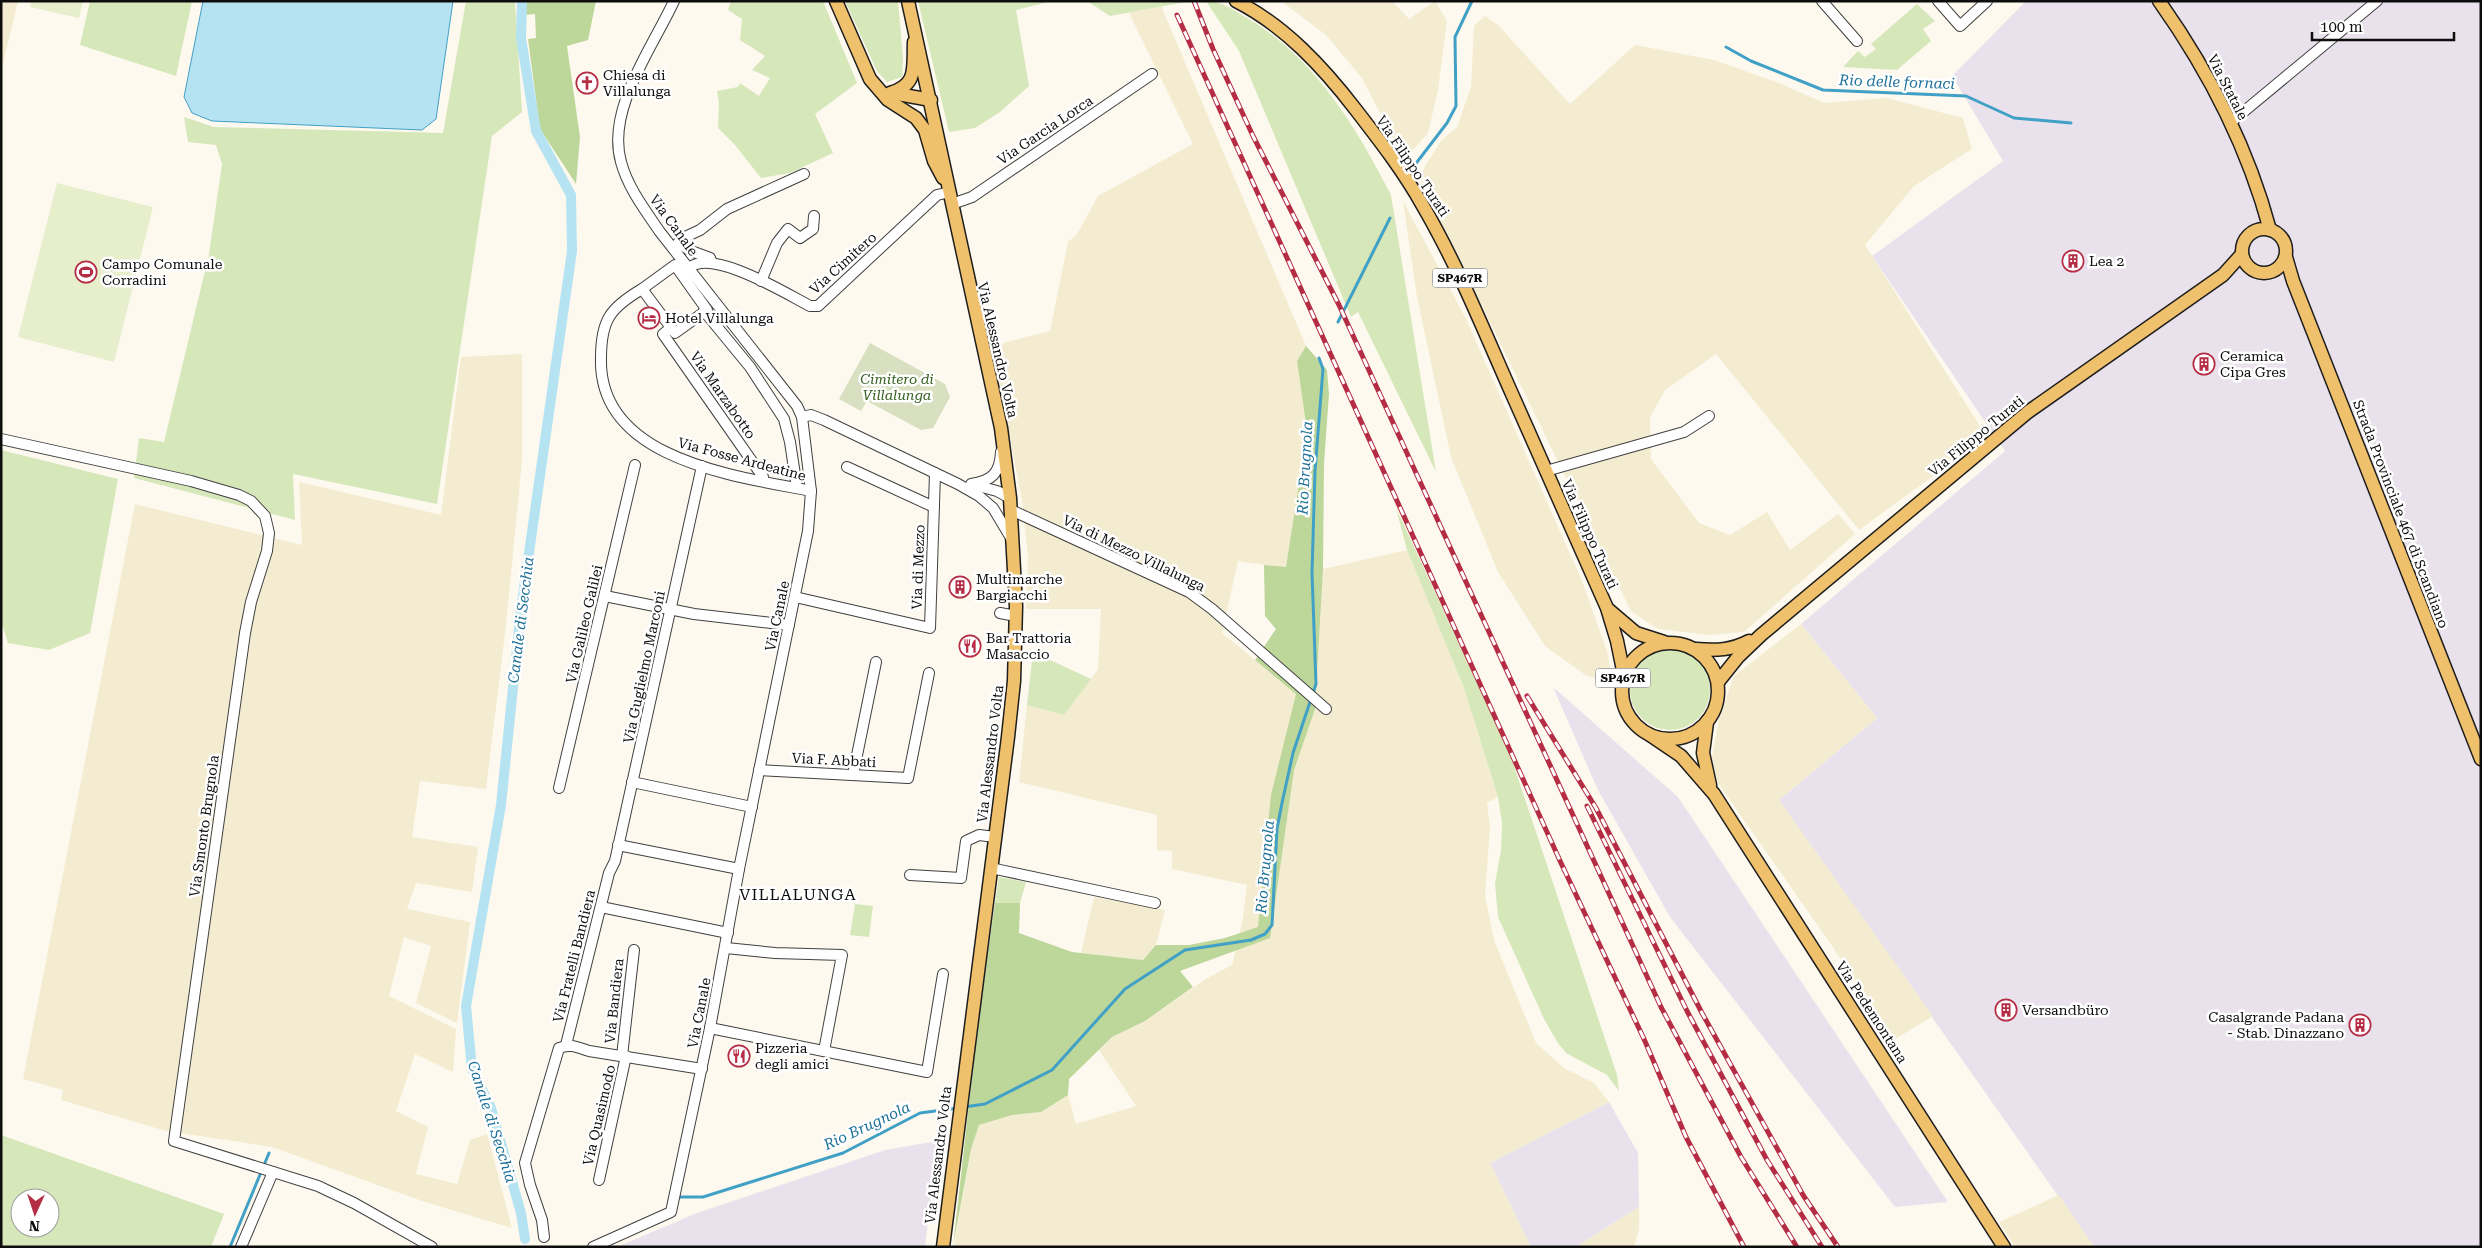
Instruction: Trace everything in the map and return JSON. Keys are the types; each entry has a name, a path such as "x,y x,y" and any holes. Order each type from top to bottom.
{"main road":[{"path":"836,1 860,60 875,87 916,118 925,130 934,162 951,198"},
{"name":"Via Alessandro Volta","path":"908,1 931,100 973,307 1000,428 1011,504 1016,616 1014,681 942,1247"},
{"name":"Via Filippo Turati","path":"1236,1 1272,24 1314,60 1374,133 1412,187 1452,261 1607,608 1617,641 1624,675"},
{"name":"Via Statale","path":"2159,1 2214,88 2258,193 2270,230 2282,238 2285,244 2286,258 2293,281"},
{"path":"890,93 907,86 911,80 914,25"},
{"path":"875,87 890,93 931,100"},
{"path":"897,104 918,106 931,100"},
{"name":"Via Statale","path":"2242,254 2244,242 2252,233 2258,218 2258,193"},
{"path":"2252,233 2264,229 2270,230"},
{"path":"2242,254 2250,268 2261,273 2273,272 2279,268 2286,258"},
{"name":"Via Filippo Turati","path":"1761,635 2028,412 2222,275 2242,254"},
{"name":"Via Filippo Turati","path":"2222,275 2250,268"},
{"path":"2273,272 2293,281"},
{"name":"Strada Provinciale 467 di Scandiano","path":"2293,281 2481,759"},
{"name":"Via Filippo Turati","path":"1607,608 1636,633 1665,642"},
{"name":"SP467R","path":"1650,735 1631,720 1625,710 1622,698 1624,675 1630,662 1640,652 1665,642 1681,643 1696,650 1712,651 1735,648 1761,635"},
{"name":"SP467R","path":"1718,682 1738,657 1761,635"},
{"path":"1650,735 1665,739 1681,738 1695,732 1707,722 1717,704 1718,682 1710,664 1696,650"},
{"path":"1707,722 1703,753 1708,780 1714,794"},
{"path":"1650,735 1681,756 1714,794"},
{"name":"Via Pedemontana","path":"1714,794 2004,1247"}],"street":[{"name":"Via Canale","path":"593,1247 672,1212 808,531 812,491 802,417 797,406 760,356 710,295 682,265 641,204 627,178 617,145 620,120 627,97 674,1"},
{"path":"1822,1 1857,41"},
{"path":"1938,1 1960,26 1987,1"},
{"path":"2230,123 2377,1"},
{"name":"Via Garcia Lorca","path":"951,198 972,197 1152,74"},
{"path":"712,263 710,258 691,252 678,243 683,238 700,230 727,208 804,174"},
{"name":"Via Cimitero","path":"682,265 712,263 737,270 810,306 818,306 937,195 951,198"},
{"path":"760,281 777,242 788,229 800,238 813,229 814,216"},
{"name":"Via Fosse Ardeatine","path":"682,265 623,300 606,320 601,346 600,372 605,392 616,413 632,431 668,454 702,466 812,491"},
{"path":"682,265 703,307 750,367 784,419 790,442 797,488"},
{"path":"642,289 675,333 703,307 710,295"},
{"name":"Via Marzabotto","path":"672,328 663,334 763,477 763,481"},
{"path":"802,417 811,415 824,420 958,484 979,496 994,508 1014,544"},
{"name":"Via Filippo Turati","path":"1546,471 1684,432 1709,416"},
{"path":"958,484 971,484 991,479 998,471 1001,455 1000,428"},
{"name":"Via Smonto Brugnola","path":"1,439 138,469 239,495 261,509 268,524 266,551 250,602 245,633 174,1141 335,1193 432,1247"},
{"name":"Via Galileo Galilei","path":"559,788 635,465"},
{"name":"Via Guglielmo Marconi","path":"609,873 618,845 702,466"},
{"name":"Via di Mezzo","path":"847,467 934,507"},
{"name":"Via di Mezzo","path":"795,597 930,628 935,473"},
{"name":"Via di Mezzo Villalunga","path":"971,484 997,491 1011,504 1189,592 1212,609 1326,708"},
{"path":"979,496 1011,504"},
{"path":"605,596 694,614 789,625"},
{"path":"1000,613 1016,616"},
{"path":"852,775 876,662"},
{"name":"Via F. Abbati","path":"759,770 908,778 929,673"},
{"path":"632,782 752,807"},
{"path":"910,876 961,878 966,841 979,835 995,837"},
{"path":"618,845 739,869"},
{"path":"991,868 1154,902"},
{"name":"Via Fratelli Bandiera","path":"544,1237 542,1220 525,1164 556,1054 560,1048 566,1045 609,873"},
{"path":"601,907 728,933"},
{"path":"726,948 842,954 824,1051"},
{"name":"Via Bandiera","path":"624,1056 634,950"},
{"path":"710,1028 927,1072 943,974"},
{"path":"566,1045 702,1068"},
{"name":"Via Quasimodo","path":"599,1180 624,1056"},
{"path":"241,1247 266,1170"}],"shaded area":[{"path":"1,1 18,1 1,72"},
{"path":"1281,1 1392,1 1409,19 1435,1 1447,21 1438,90 1428,133 1404,160 1362,78 1326,35"},
{"path":"2026,1 2481,1 2481,1247 2094,1247 1779,800 1877,718 1801,624 2005,451 1872,256 2003,161 1952,76"},
{"path":"1161,6 1306,346 1297,361 1307,431 1286,568 1238,561 1222,633 1315,709 1323,569 1407,550 1464,688 1498,797 1487,803 1490,827 1485,896 1494,940 1536,1043 1564,1068 1594,1083 1609,1102 1490,1163 1531,1247 954,1247 971,1149 979,1125 1012,1115 1041,1112 1068,1095 1076,1124 1136,1106 1099,1050 1112,1037 1145,1021 1206,979 1232,965 1243,918 1247,885 1172,869 1172,851 1157,850 1157,815 1019,782 1027,705 1064,715 1098,669 1101,609 1026,609 1028,557 1022,500 992,346 1050,331 1068,242 1077,234 1098,196 1193,144 1129,13"},
{"path":"1485,16 1499,26 1570,104 1635,45 1714,60 1779,83 1824,103 1887,98 1963,118 1972,149 1914,186 1865,245 1987,437 1859,530 1716,354 1665,390 1650,417 1651,459 1699,523 1730,535 1767,512 1790,550 1838,514 1855,534 1744,632 1710,635 1658,629 1631,611 1420,179 1425,166 1441,141 1457,127 1471,87 1474,26"},
{"path":"1403,201 1466,319 1582,581 1608,654 1611,675 1605,680 1587,676 1545,646 1498,572 1451,457 1417,297"},
{"path":"522,354 522,461 506,625 486,789 420,781 412,837 478,847 472,892 416,883 407,909 470,922 457,1023 416,1003 431,946 404,937 389,996 456,1029 453,1072 415,1054 396,1111 428,1127 416,1174 457,1184 470,1140 487,1134 512,1228 422,1201 272,1147 166,1131 61,1100 63,1090 23,1079 135,504 302,545 299,482 441,515 461,357"},
{"path":"1801,624 1877,718 1779,800 1933,1016 1894,1040 1832,946 1718,783 1712,758 1719,719 1734,676"},
{"path":"1553,687 1678,797 1948,1202 1895,1207 1670,917 1598,790"},
{"path":"1094,897 1165,910 1156,945 1143,960 1081,953"},
{"path":"1609,1102 1638,1153 1639,1207 1576,1247 1531,1247 1490,1163"},
{"path":"937,1141 925,1247 617,1247 697,1213 885,1150"},
{"path":"2059,1195 2094,1247 2015,1247 1999,1222"},
{"path":"1639,1207 1639,1229 1634,1247 1576,1247"}],"green space":[{"path":"32,1 83,1 79,18 30,7"},
{"path":"90,1 192,1 176,76 80,45"},
{"path":"466,1 515,1 522,112 492,136 437,504 293,474 295,520 134,478 139,438 164,442 209,254 222,164 216,145 188,142 184,117 214,127 443,133"},
{"path":"526,1 596,1 588,40 567,46 580,137 576,184 540,129 528,39 536,38 535,14 524,15"},
{"path":"731,1 823,1 857,83 815,114 833,153 790,173 761,178 735,145 718,128 719,103 717,91 738,87 740,83 759,96 770,78 752,70 765,56 740,40 742,19 728,10"},
{"path":"845,1 898,1 903,58 902,77 887,82 877,71"},
{"path":"918,1 1053,1 1016,10 1029,86 1000,112 975,128 949,132"},
{"path":"1087,1 1185,1 1186,2 1110,16"},
{"path":"1206,1 1227,6 1271,34 1293,53 1313,74 1348,120 1391,195 1436,472 1358,312 1351,317 1239,51"},
{"path":"1917,4 1935,21 1923,29 1931,41 1897,70 1843,67 1858,51 1865,57 1876,49 1871,44"},
{"name":"Campo Comunale Corradini","path":"57,183 153,207 114,362 18,337"},
{"name":"Cimitero di Villalunga","path":"870,343 945,384 950,397 933,428 921,430 867,401 861,411 839,399"},
{"path":"1306,346 1327,370 1329,394 1324,464 1323,569 1315,709 1294,770 1270,938 1180,971 1193,987 1145,1021 1112,1037 1069,1079 1068,1095 1041,1112 1012,1115 979,1125 971,1149 953,1247 977,1032 995,903 1020,903 1019,933 1072,952 1143,960 1156,945 1189,945 1225,938 1258,927 1271,795 1296,694 1255,660 1276,629 1265,616 1264,565 1286,567 1307,431 1297,361"},
{"path":"1,450 118,479 90,633 49,650 8,643 2,624"},
{"path":"1396,508 1510,754 1617,1075 1619,1091 1607,1075 1566,1053 1558,1043 1544,1019 1498,917 1495,883 1501,850 1502,823 1498,797 1464,688 1407,550"},
{"path":"1662,650 1678,650 1699,661 1710,682 1710,698 1699,719 1678,730 1662,730 1648,724 1636,712 1630,698 1630,682 1636,668 1648,656"},
{"path":"1033,652 1091,679 1064,715 1027,705"},
{"path":"999,877 1026,882 1020,903 995,903"},
{"path":"855,904 873,906 869,937 850,935"},
{"path":"1,1135 224,1214 211,1247 1,1247"}],"water":[{"path":"203,1 453,1 436,119 422,130 212,121 192,113 184,97"}],"waterway":[{"name":"Canale di Secchia","path":"522,1 521,38 536,131 571,195 572,251 521,609 501,805 466,1006 472,1069 491,1108 521,1213 525,1239"},
{"name":"Rio Brugnola","path":"1414,166 1447,123 1456,106 1455,37 1472,1"},
{"name":"Rio delle fornaci","path":"1726,47 1751,61 1823,90 1966,96 2014,118 2071,123"},
{"name":"Rio Brugnola","path":"1338,322 1390,218"},
{"name":"Rio Brugnola","path":"964,1107 985,1104 1052,1070 1125,989 1185,950 1251,940 1265,934 1272,925 1277,829 1293,753 1316,684 1312,573 1315,471 1323,369 1319,358"},
{"name":"Rio Brugnola","path":"680,1197 703,1197 843,1153 920,1113 958,1108"},
{"name":"Rio Brugnola","path":"230,1247 269,1153"}],"railway":[{"path":"1194,1 1213,49 1253,136 1339,305 1661,1007 1741,1157 1797,1247"},
{"path":"1177,15 1561,863 1644,1039 1686,1137 1744,1247"},
{"path":"1527,696 1596,808 1702,1013 1803,1195 1838,1247"},
{"path":"1587,806 1687,1011 1767,1160 1822,1247"}],"place":[{"name":"Chiesa di Villalunga","path":"587,83"},
{"name":"Lea 2","path":"2073,261"},
{"name":"Campo Comunale Corradini","path":"86,272"},
{"name":"Hotel Villalunga","path":"649,318"},
{"name":"Ceramica Cipa Gres","path":"2204,364"},
{"name":"Multimarche Bargiacchi","path":"960,587"},
{"name":"Bar Trattoria Masaccio","path":"970,646"},
{"name":"Versandbüro","path":"2006,1010"},
{"name":"Casalgrande Padana - Stab. Dinazzano","path":"2360,1025"},
{"name":"Pizzeria degli amici","path":"739,1056"}],"district":[{"name":"VILLALUNGA","path":"798,894"}]}
